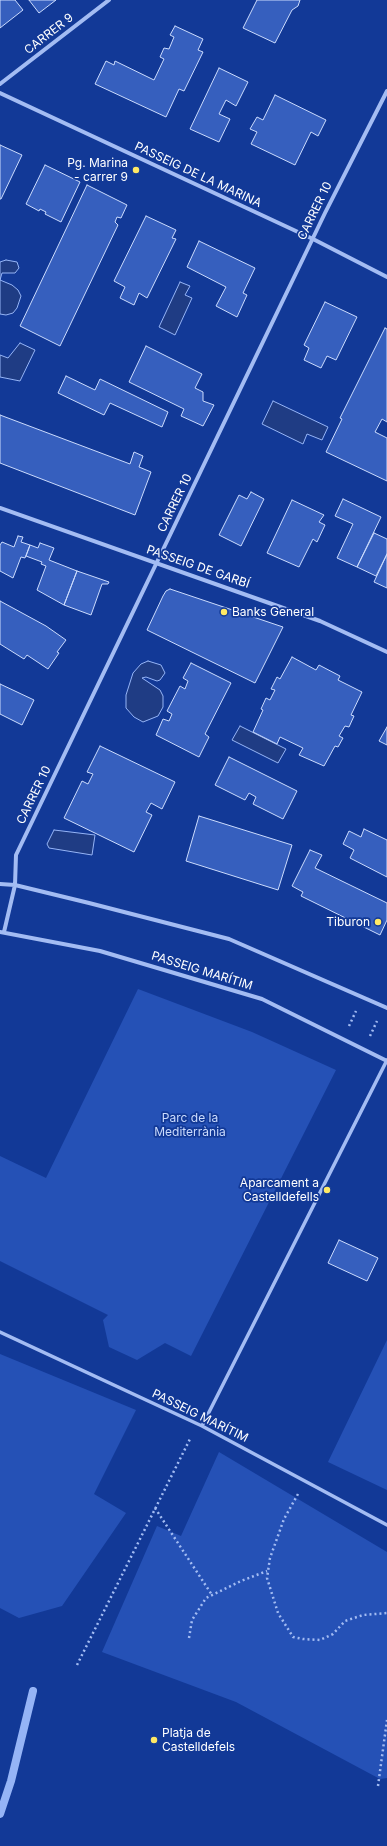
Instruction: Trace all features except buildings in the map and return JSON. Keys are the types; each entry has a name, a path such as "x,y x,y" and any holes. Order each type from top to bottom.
{"street":[{"name":"CARRER 9","path":"0,84 109,0"},
{"name":"CARRER 10","path":"2,932 15,885 16,855 313,239 387,91"},
{"name":"PASSEIG DE LA MARINA","path":"0,92 313,239 387,277"},
{"name":"PASSEIG DE GARBÍ","path":"0,508 320,621 387,652"},
{"path":"0,884 15,885 89,902 229,940 385,1007"},
{"name":"PASSEIG MARÍTIM","path":"2,932 100,951 262,1000 387,1060"},
{"path":"202,1426 387,1060"},
{"name":"PASSEIG MARÍTIM","path":"0,1332 202,1426 387,1525"}],"path":[{"path":"342,1039 363,997"},
{"path":"364,1049 385,1007"},
{"path":"77,1665 197,1424"},
{"path":"304,1481 284,1519 270,1558 267,1578 278,1613 293,1636 303,1639 320,1640 333,1634 345,1621 363,1615 387,1613"},
{"path":"155,1508 212,1595"},
{"path":"189,1638 192,1620 206,1598 268,1571"},
{"path":"378,1786 387,1720"}],"green space":[{"name":"Parc de la Mediterrània","path":"138,989 252,1032 336,1070 191,1356 165,1343 137,1360 109,1347 103,1320 108,1315 0,1261 0,1156 46,1178"},
{"path":"387,1340 387,1490 328,1462"},
{"path":"0,1354 136,1410 94,1494 126,1513 62,1606 19,1618 0,1608"},
{"path":"219,1452 387,1552 387,1778 380,1779 236,1702 102,1652 157,1526 181,1536"}],"shaded area":[{"path":"6,260 17,262 19,268 15,273 2,273 0,280 0,262"},
{"path":"0,280 12,285 18,290 21,296 17,308 13,313 6,315 0,314"},
{"path":"180,282 190,286 185,295 192,298 175,335 159,327"},
{"path":"20,343 35,350 20,381 0,377 0,355 8,358"},
{"path":"273,401 328,427 322,440 307,434 303,444 262,424"},
{"path":"148,661 161,665 165,673 160,680 157,681 146,677 142,678 160,690 163,696 163,707 158,716 143,722 134,717 126,708 126,695 133,673 141,664"},
{"path":"240,726 286,749 278,763 232,740"},
{"path":"54,830 95,835 92,855 49,848 47,844"}],"waterway":[{"path":"0,1814 11,1781 33,1691"}],"place":[{"name":"Pg. Marina - carrer 9","path":"136,170"},
{"name":"Banks General","path":"224,612"},
{"name":"Tiburon","path":"378,922"},
{"name":"Aparcament a Castelldefells","path":"327,1190"},
{"name":"Platja de Castelldefels","path":"154,1740"}]}
